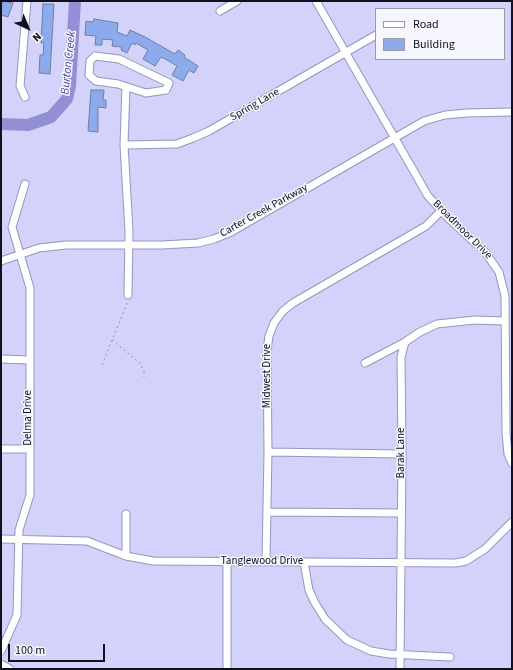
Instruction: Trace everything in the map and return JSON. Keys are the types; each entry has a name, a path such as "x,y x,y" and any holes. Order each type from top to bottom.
{"street":[{"path":"25,97 20,86 28,1"},
{"path":"220,11 237,1"},
{"name":"Broadmoor Drive","path":"316,1 423,187 441,211 485,252 495,265 504,289 506,433 508,454 512,463"},
{"name":"Spring Lane","path":"124,145 177,144 193,138 209,131 375,36"},
{"path":"95,56 119,59 169,83 166,90 146,93 126,87 91,79 89,75 92,58 95,56"},
{"path":"126,87 124,145 129,231 128,295"},
{"name":"Carter Creek Parkway","path":"1,261 39,248 66,244 181,244 214,239 231,232 424,121 445,115 512,112"},
{"name":"Delma Drive","path":"1,651 17,616 19,530 30,495 30,288 12,227 25,184"},
{"name":"Midwest Drive","path":"266,562 268,512 267,350 269,336 274,323 283,311 293,303 426,226 441,211"},
{"path":"365,363 436,324 475,320 505,321"},
{"name":"Barak Lane","path":"400,669 402,454 400,357 405,342"},
{"path":"1,359 29,360"},
{"path":"1,448 29,449"},
{"path":"268,452 402,454"},
{"path":"268,512 401,513"},
{"path":"126,514 126,556"},
{"name":"Tanglewood Drive","path":"1,539 87,541 126,556 153,561 456,563 466,561 486,550 512,522"},
{"path":"226,562 227,669"},
{"path":"304,562 309,590 315,603 325,619 347,640 371,651 450,658"},
{"path":"1,664 10,669"}],"path":[{"path":"102,365 127,304 128,295"},
{"path":"112,339 140,363 144,372 144,378"}],"building":[{"path":"2,1 13,3 8,17 1,15"},
{"path":"43,4 54,4 50,74 39,73 40,55 43,55 44,43 41,43"},
{"path":"94,19 118,23 117,32 127,36 130,30 175,54 178,50 185,55 184,57 198,66 194,73 189,70 183,81 172,75 177,66 169,61 161,57 155,66 143,59 148,50 136,43 135,45 132,43 127,53 121,50 122,47 112,46 113,40 102,39 102,45 95,45 96,36 85,35 86,21 93,22"},
{"path":"91,90 104,90 103,100 106,100 106,108 98,107 98,132 88,131"}],"waterway":[{"name":"Burton Creek","path":"1,124 28,125 51,117 67,99 70,86 75,1"}]}
